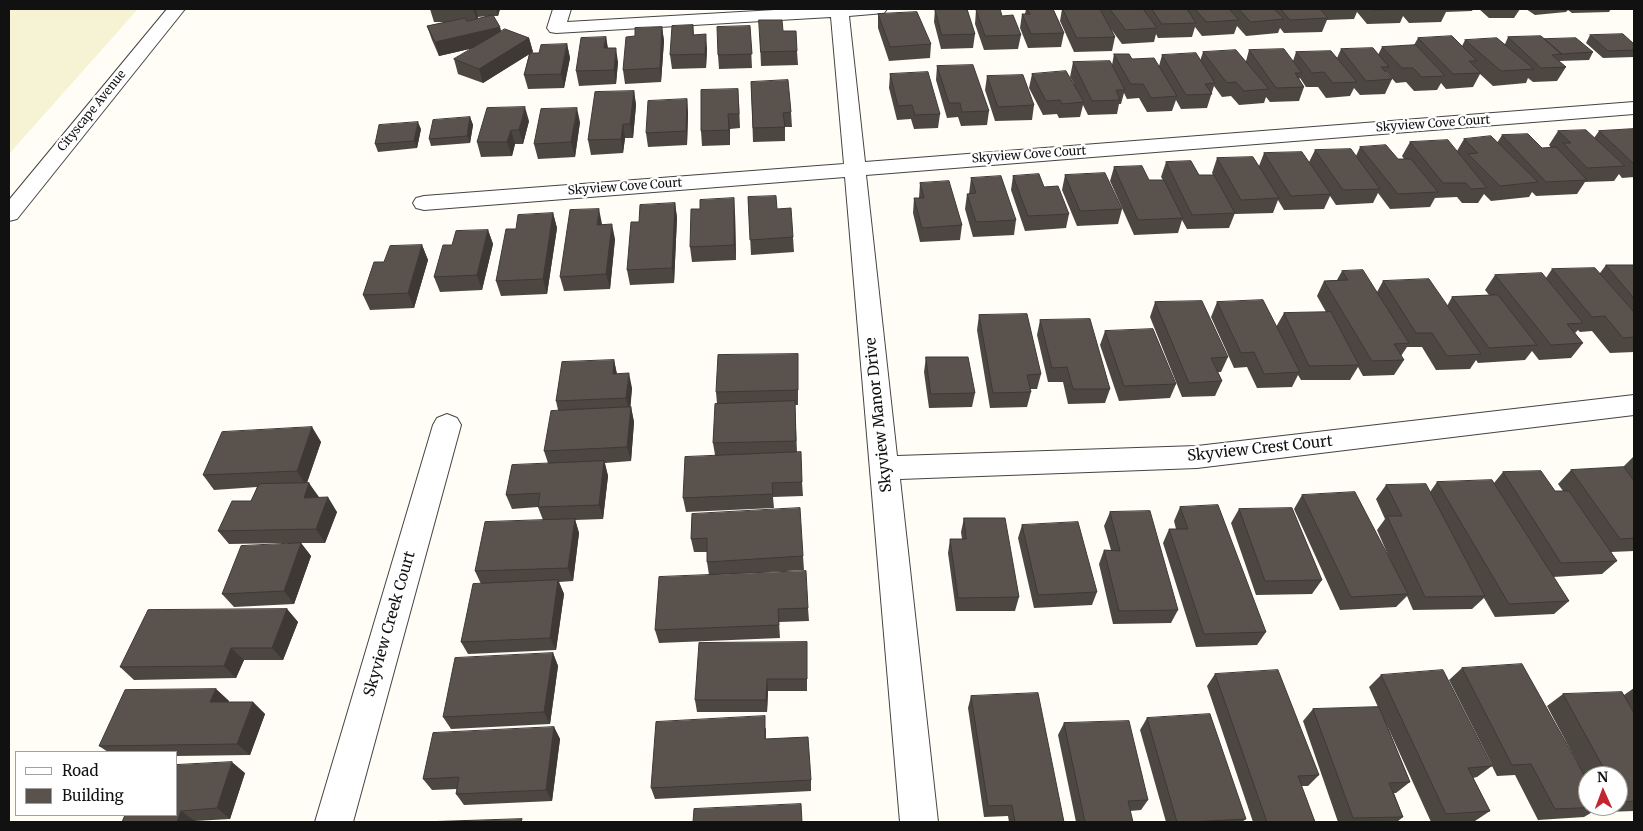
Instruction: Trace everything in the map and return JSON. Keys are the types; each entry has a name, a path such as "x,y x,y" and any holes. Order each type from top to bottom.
{"street":[{"name":"Cityscape Avenue","path":"9,214 176,9"},
{"path":"562,9 556,28 878,9"},
{"name":"Skyview Manor Drive","path":"840,10 919,822"},
{"name":"Skyview Cove Court","path":"424,203 1634,108"},
{"name":"Skyview Crest Court","path":"884,468 1197,457 1634,405"},
{"name":"Skyview Creek Court","path":"334,822 447,425"}],"shaded area":[{"path":"9,9 138,9 9,154"}],"building":[{"path":"935,9 967,9 975,34 942,35"},
{"path":"1000,9 1002,16 1013,15 1021,35 985,36 976,10"},
{"path":"1027,9 1053,9 1064,33 1031,34 1022,14 1030,14"},
{"path":"1063,9 1100,9 1115,37 1077,38"},
{"path":"1110,9 1143,9 1157,28 1126,30"},
{"path":"1152,9 1187,9 1196,23 1162,24"},
{"path":"1195,9 1229,9 1239,20 1207,22"},
{"path":"1239,9 1274,9 1284,19 1251,22"},
{"path":"1281,9 1320,9 1328,18 1290,20"},
{"path":"1372,9 1406,9 1373,10"},
{"path":"917,12 931,44 890,47 878,14"},
{"path":"493,15 500,27 435,42 427,26 465,18 467,21"},
{"path":"759,20 782,20 783,31 796,31 797,51 761,52"},
{"path":"693,25 693,35 706,34 705,54 670,55 672,26"},
{"path":"750,26 752,54 718,55 717,27"},
{"path":"662,27 660,68 623,70 626,37 635,36 635,28"},
{"path":"505,29 529,38 479,69 454,59"},
{"path":"1623,34 1634,44 1634,50 1608,51 1590,35"},
{"path":"1452,36 1477,61 1469,61 1481,73 1453,74 1418,38"},
{"path":"1541,36 1562,54 1552,55 1566,67 1541,68 1508,37"},
{"path":"606,37 604,48 616,48 614,70 576,71 581,38"},
{"path":"1497,38 1534,69 1501,71 1465,40"},
{"path":"1576,38 1593,52 1561,54 1544,39"},
{"path":"567,44 561,74 524,75 530,53 539,53 541,45"},
{"path":"1416,45 1445,76 1422,77 1413,68 1402,68 1382,47"},
{"path":"1373,48 1389,67 1381,67 1392,79 1366,81 1341,49"},
{"path":"1284,49 1302,73 1295,73 1304,87 1276,88 1249,50"},
{"path":"1236,50 1269,89 1244,91 1236,82 1227,83 1203,52"},
{"path":"1331,51 1357,82 1333,83 1324,72 1312,73 1296,52"},
{"path":"1196,53 1215,83 1205,84 1212,94 1186,95 1162,55"},
{"path":"1114,54 1129,54 1132,59 1154,58 1177,96 1151,98 1143,84 1131,84"},
{"path":"1110,61 1125,90 1116,90 1120,100 1092,101 1073,62"},
{"path":"973,65 989,111 962,112 960,103 949,103 937,66"},
{"path":"1066,71 1084,102 1062,104 1060,100 1046,101 1032,74"},
{"path":"928,72 940,114 915,115 912,105 898,106 890,74"},
{"path":"1023,75 1034,105 998,107 987,76"},
{"path":"788,80 791,112 783,113 785,127 753,128 751,82"},
{"path":"738,89 739,114 728,114 729,130 701,131 701,90"},
{"path":"634,91 630,124 623,124 621,139 588,140 595,92"},
{"path":"687,99 686,131 646,133 648,101"},
{"path":"525,107 519,130 511,130 507,142 477,142 487,108"},
{"path":"577,108 571,142 534,144 541,109"},
{"path":"470,117 467,136 429,139 433,120"},
{"path":"418,122 414,141 375,144 379,125"},
{"path":"1634,129 1634,163 1599,131"},
{"path":"1586,130 1625,166 1587,168 1563,143 1571,143 1558,131"},
{"path":"1528,134 1542,148 1556,147 1587,180 1546,182 1502,135"},
{"path":"1491,136 1538,182 1500,186 1468,154 1478,153 1464,139"},
{"path":"1448,140 1487,188 1471,189 1466,183 1443,183 1410,142"},
{"path":"1386,145 1398,159 1411,159 1438,192 1398,194 1360,147"},
{"path":"1351,149 1380,189 1343,190 1315,150"},
{"path":"1302,152 1331,194 1291,196 1264,153"},
{"path":"1253,157 1279,198 1241,200 1217,158"},
{"path":"1191,161 1199,175 1214,175 1235,213 1192,215 1166,162"},
{"path":"1142,166 1149,180 1164,180 1183,218 1138,220 1114,167"},
{"path":"1105,173 1122,209 1080,211 1065,175"},
{"path":"1039,174 1044,187 1058,186 1069,214 1028,216 1013,176"},
{"path":"1001,176 1016,220 976,222 967,194 976,193 971,178"},
{"path":"949,181 962,225 922,228 914,198 924,198 920,183"},
{"path":"776,196 777,209 791,208 793,237 750,240 748,197"},
{"path":"734,198 734,245 690,247 691,209 700,209 700,200"},
{"path":"675,203 672,268 627,270 631,222 639,222 640,205"},
{"path":"599,209 597,225 612,224 606,274 560,277 570,210"},
{"path":"553,213 543,279 496,281 506,229 516,229 518,215"},
{"path":"488,230 477,275 434,277 443,245 452,245 456,231"},
{"path":"422,245 408,293 363,295 374,262 384,262 390,246"},
{"path":"1606,265 1634,265 1634,298"},
{"path":"1595,268 1634,312 1634,337 1623,338 1605,316 1592,317 1552,269"},
{"path":"1363,270 1409,343 1394,344 1404,360 1372,361 1324,281 1348,280 1342,271"},
{"path":"1542,273 1583,323 1567,324 1583,343 1551,345 1495,275"},
{"path":"1429,279 1481,354 1447,356 1432,333 1416,333 1383,281"},
{"path":"1498,295 1537,345 1489,348 1452,297"},
{"path":"1263,300 1300,372 1264,374 1254,352 1241,353 1217,302"},
{"path":"1202,301 1228,357 1211,358 1222,381 1189,383 1155,302"},
{"path":"1331,312 1359,365 1309,366 1284,313"},
{"path":"1027,314 1041,374 1027,375 1031,392 993,393 979,315"},
{"path":"1090,319 1110,389 1073,389 1067,367 1052,368 1040,320"},
{"path":"1153,329 1176,384 1124,386 1105,331"},
{"path":"798,354 798,390 716,392 718,355"},
{"path":"926,357 968,357 975,393 931,394"},
{"path":"614,360 613,374 629,373 626,398 556,401 562,362"},
{"path":"795,401 796,441 713,443 715,404"},
{"path":"631,407 627,447 544,451 551,411"},
{"path":"312,427 297,471 203,475 222,432"},
{"path":"801,452 802,482 772,483 773,494 683,498 685,457"},
{"path":"604,461 599,505 538,507 540,493 506,495 512,465"},
{"path":"1624,467 1634,481 1634,538 1620,539 1571,470"},
{"path":"1541,471 1555,491 1569,491 1617,561 1561,563 1503,472"},
{"path":"1492,480 1569,601 1509,604 1437,482"},
{"path":"309,483 304,498 328,497 316,529 218,531 232,501 251,501 259,484"},
{"path":"1426,484 1485,596 1425,597 1387,516 1402,516 1386,485"},
{"path":"1355,492 1408,594 1351,597 1302,495"},
{"path":"1218,505 1266,632 1204,634 1169,529 1188,529 1180,507"},
{"path":"800,508 803,556 707,562 707,538 691,539 692,514"},
{"path":"1292,508 1322,580 1265,581 1239,509"},
{"path":"1150,511 1178,610 1119,611 1104,550 1120,551 1110,512"},
{"path":"964,518 1005,518 1019,597 958,598 950,539 966,539"},
{"path":"575,519 568,568 475,571 485,522"},
{"path":"1078,522 1097,592 1038,595 1022,525"},
{"path":"301,543 284,591 222,594 241,546"},
{"path":"806,571 808,608 778,609 779,625 655,630 659,577"},
{"path":"558,580 550,638 461,642 473,584"},
{"path":"287,609 272,648 231,648 224,666 120,667 148,610"},
{"path":"807,642 807,679 767,679 766,700 695,700 699,643"},
{"path":"553,653 544,712 443,717 455,658"},
{"path":"1522,664 1579,766 1578,808 1555,809 1531,764 1512,765 1462,668"},
{"path":"1278,670 1319,775 1298,776 1315,822 1267,822 1215,674"},
{"path":"1443,670 1492,766 1468,768 1490,811 1446,814 1381,675"},
{"path":"216,689 210,702 253,702 237,744 99,746 125,690"},
{"path":"1622,692 1634,713 1634,801 1628,802 1628,766 1603,766 1563,694"},
{"path":"1038,693 1064,822 1015,822 1012,805 988,806 971,696"},
{"path":"1379,707 1410,782 1389,783 1403,817 1353,818 1313,709"},
{"path":"1210,714 1246,819 1177,822 1147,718"},
{"path":"765,716 765,739 808,737 811,780 651,788 656,722"},
{"path":"1129,721 1148,800 1128,801 1133,822 1085,822 1064,723"},
{"path":"554,727 546,790 456,794 459,777 423,779 433,733"},
{"path":"232,762 217,808 181,811 177,822 122,822 125,816 178,816 178,765"},
{"path":"801,804 802,822 693,822 694,809"},
{"path":"522,819 521,822 422,822"}]}
